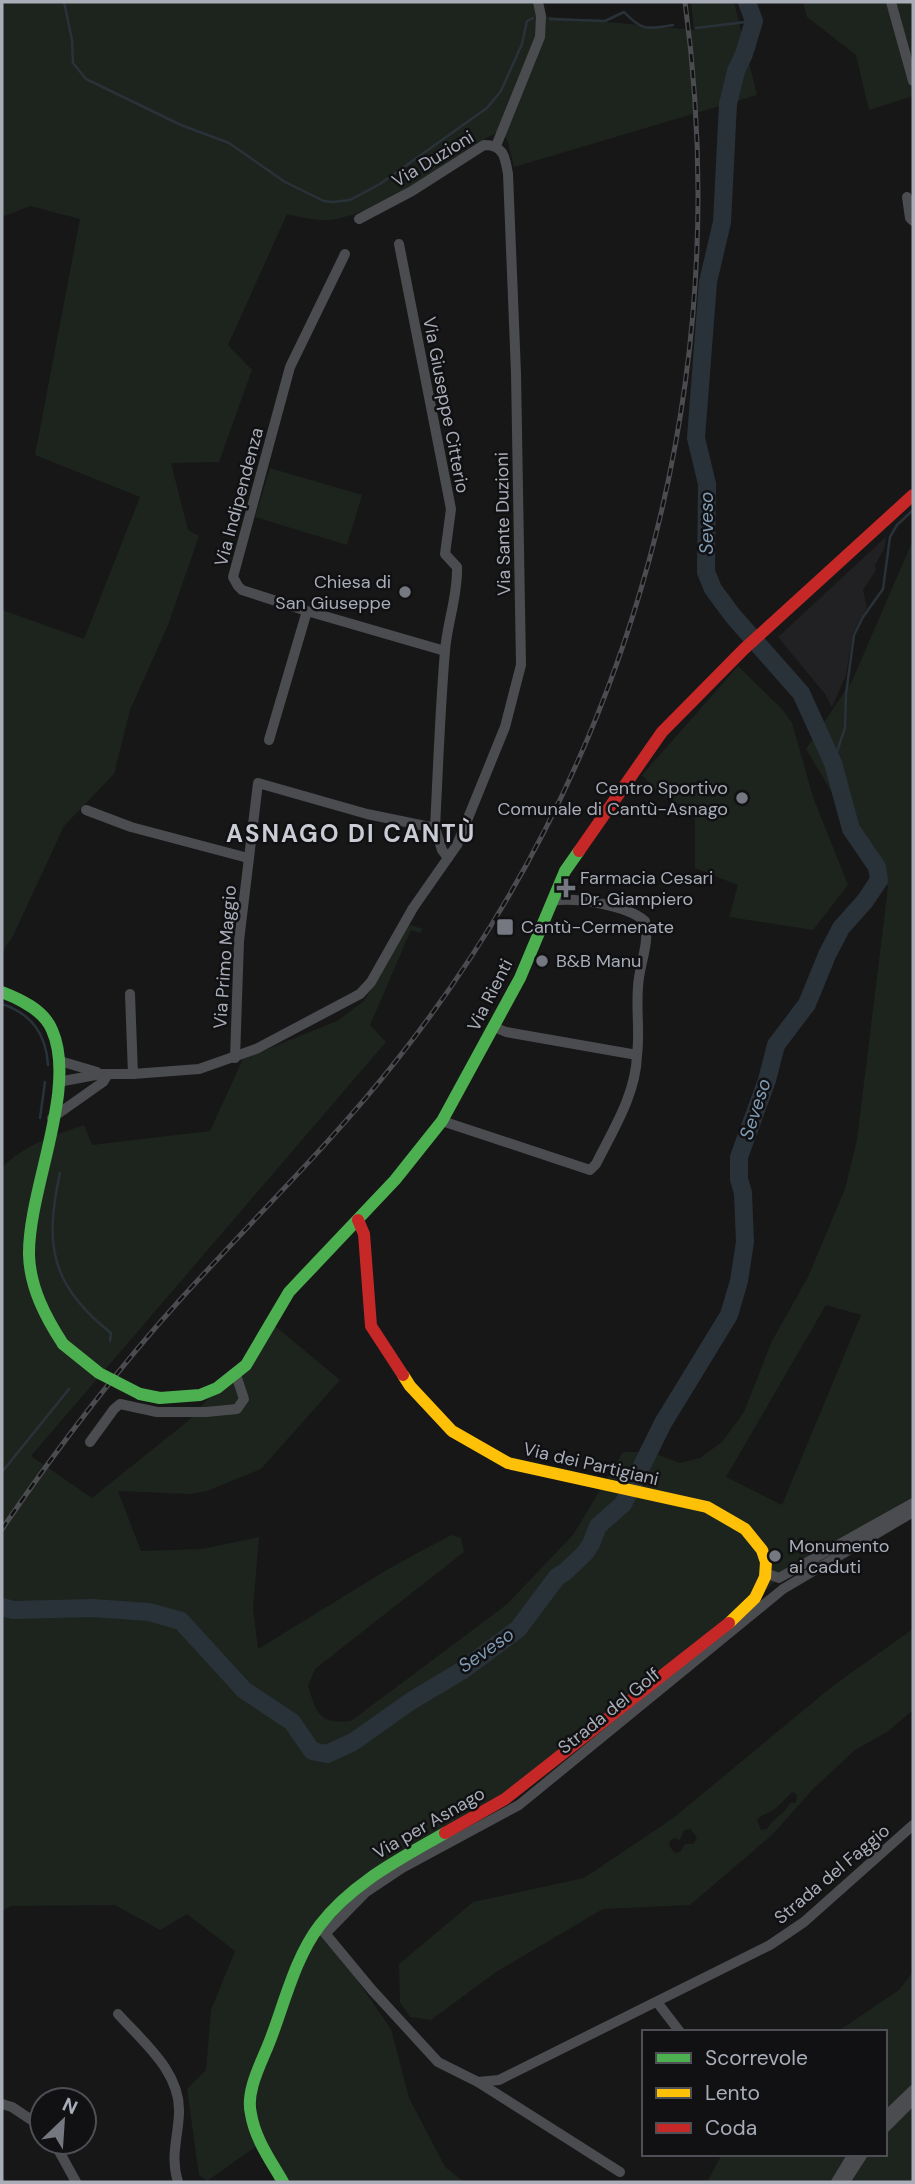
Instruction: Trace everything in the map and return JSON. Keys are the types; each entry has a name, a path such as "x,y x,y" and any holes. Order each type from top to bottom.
{"main road":[{"name":"Via Rienti","path":"236,1376 256,1353 289,1292 395,1180 442,1121 520,978 565,871 662,732 744,649 913,495"},
{"path":"2,992 17,997 38,1012 52,1029 60,1061 31,1228 29,1256 35,1289 44,1312 63,1343 83,1363 103,1377 140,1394 160,1398 200,1395 236,1376"},
{"name":"Via dei Partigiani","path":"358,1220 364,1234 371,1326 410,1386 452,1431 508,1463 707,1507 736,1519 754,1535 765,1555 765,1573"},
{"name":"Via per Asnago","path":"283,2182 261,2143 250,2113 252,2088 303,1955 344,1898 380,1870 505,1799 730,1622 759,1593 765,1573"}],"street":[{"path":"496,146 540,37 541,16 538,2"},
{"path":"891,2 913,81"},
{"name":"Via Duzioni","path":"359,219 412,191 484,145 496,146 503,153 508,174"},
{"name":"Via Sante Duzioni","path":"104,1074 199,1069 235,1058 360,994 372,982 413,908 457,845 505,727 522,665 516,373 508,174"},
{"path":"906,197 913,221"},
{"name":"Via Giuseppe Citterio","path":"399,244 451,509 445,554 457,567 458,587 449,618 445,651"},
{"name":"Via Indipendenza","path":"345,254 290,367 233,577 242,590 445,651"},
{"path":"269,740 307,611"},
{"path":"445,651 435,828 448,858"},
{"name":"Via Primo Maggio","path":"235,1058 239,941 258,783 367,814 435,828"},
{"path":"86,810 131,827 248,858"},
{"path":"442,1121 590,1170 596,1164 625,1106 636,1071 639,1040 638,987 648,936 645,921 631,911 580,901 552,901"},
{"path":"130,993 132,1074"},
{"path":"494,1027 506,1032 637,1055"},
{"path":"60,1061 104,1074"},
{"path":"58,1082 104,1074"},
{"path":"52,1118 103,1082 104,1074"},
{"path":"90,1442 120,1404 157,1412 237,1409 244,1399 236,1376"},
{"path":"765,1573 779,1578 913,1503"},
{"name":"Strada del Golf","path":"322,1929 402,1868 519,1805 783,1589 913,1513"},
{"name":"Strada del Faggio","path":"478,2082 499,2080 770,1945 796,1928 913,1825"},
{"path":"322,1929 372,1990 438,2062 478,2082 620,2172"},
{"path":"657,2002 678,2030"},
{"path":"118,2014 163,2063 175,2086 179,2111 173,2165 178,2182"},
{"path":"887,2115 913,2090"},
{"path":"887,2126 913,2100"},
{"path":"2,2104 28,2118"},
{"path":"62,2156 76,2182"},
{"path":"836,2182 852,2156"},
{"path":"845,2182 862,2156"}],"shaded area":[{"path":"2,2 538,2 542,16 694,30 691,2 734,2 757,95 514,167 502,130 462,152 404,190 363,211 328,220 287,214 228,345 252,370 219,462 171,463 188,530 199,536 168,625 130,710 114,774 64,826 13,936 2,952 2,610 84,639 140,497 35,455 80,219 30,206 2,217"},
{"path":"803,2 913,2 913,96 869,110 856,55 807,17"},
{"path":"270,468 362,495 347,545 255,517"},
{"path":"886,537 884,549 875,565 876,570 863,590 867,607 853,633 846,675 832,707 825,694 778,637"},
{"path":"913,540 913,1503 779,1578 741,1614 505,1799 380,1870 319,1925 391,2029 409,2098 445,2167 464,2182 283,2182 261,2143 207,2181 199,2175 187,2089 206,2070 211,2010 235,1951 187,1914 160,1930 115,1905 11,1906 2,1911 2,1168 30,1147 84,1125 92,1145 210,1131 243,1059 337,1021 364,1001 407,928 410,925 423,929 420,933 411,930 370,1025 386,1042 31,1456 92,1498 188,1421 275,1326 340,1380 261,1469 207,1491 191,1494 118,1491 141,1551 202,1549 259,1537 253,1608 258,1649 390,1568 451,1535 461,1538 464,1552 315,1669 308,1686 317,1711 332,1721 351,1721 506,1605 573,1535 623,1452 651,1452 680,1463 700,1458 722,1442 744,1412 772,1341 808,1277 845,1189 857,1140 888,887 806,749 852,681","holes":["826,1305 861,1315 782,1505 726,1477"]},
{"name":"Centro Sportivo Comunale di Cantù-Asnago","path":"738,666 782,709 792,723 813,797 848,885 813,930 729,917 738,885 695,868 695,820 688,809 658,793 642,775"},
{"path":"913,1629 913,1710 887,1732 855,1750 813,1789 772,1835 690,1905 603,1909 496,1972 431,2020 410,2017 400,2002 399,1964 473,1902 584,1878 672,1819 834,1685","holes":["793,1792 797,1795 796,1803 790,1803 767,1829 761,1830 757,1820","691,1829 697,1838 693,1844 685,1844 680,1852 675,1853 669,1846 670,1841 674,1838 680,1840 684,1830"]},
{"path":"913,1972 913,2090 904,2098 913,2108 913,2182 707,2182 721,2156 887,2156 887,2030 840,2030 899,1990"}],"waterway":[{"path":"64,2 72,40 73,63 86,79 181,125 229,143 285,182 324,201 333,202 350,200 380,184 487,108 501,91 522,44 527,21 533,18"},
{"name":"Seveso","path":"2,1607 13,1610 92,1608 149,1612 181,1621 244,1690 292,1722 312,1751 327,1754 353,1742 411,1701 463,1670 518,1629 557,1577 585,1553 598,1526 623,1504 663,1423 729,1315 739,1281 745,1242 739,1157 767,1080 776,1045 807,1004 841,928 879,880 877,867 851,829 833,763 801,693 733,616 713,589 706,572 707,484 696,438 708,282 722,222 728,104 736,71 754,21 747,2"},
{"path":"550,19 605,21 624,12 646,28 673,25"},
{"path":"696,28 754,21"},
{"path":"833,763 845,728 846,694 854,635 883,589 890,537 897,525 913,510"},
{"path":"2,1004 22,1013 36,1027 44,1044 48,1065"},
{"path":"40,1118 45,1082"},
{"path":"60,1173 53,1222 57,1262 64,1281 75,1298 111,1333 110,1341"},
{"path":"2,1472 69,1389"}],"railway":[{"path":"2,1529 65,1441 132,1356 179,1301 344,1123 396,1061 479,945 549,822 605,694 649,561 679,425 695,285 697,144 685,2"}],"traffic: fast":[{"path":"140,1394 160,1398 200,1395 217,1388 246,1365 289,1292 395,1180 442,1121 520,978 565,871 579,851"},
{"path":"2,992 24,1002 43,1017 52,1030 58,1054 56,1110 36,1201 29,1255 32,1279 40,1302 63,1344"},
{"path":"63,1344 99,1373 140,1394"},
{"path":"283,2182 253,2123 250,2095 304,1951 320,1925 362,1884 445,1833"}],"traffic: slow":[{"path":"403,1375 452,1431 508,1463 707,1507 745,1529 762,1550 766,1562 765,1577 755,1598 729,1623"}],"traffic: jam":[{"path":"579,851 662,732 744,649 913,495"},
{"path":"358,1220 364,1234 371,1326 403,1375"},
{"path":"445,1833 505,1799 729,1623"}],"place":[{"name":"Chiesa di San Giuseppe","path":"405,592"},
{"name":"Centro Sportivo Comunale di Cantù-Asnago","path":"742,798"},
{"name":"Farmacia Cesari Dr. Giampiero","path":"566,888"},
{"name":"Cantù-Cermenate","path":"505,927"},
{"name":"B&B Manu","path":"542,961"},
{"name":"Monumento ai caduti","path":"775,1556"}],"district":[{"name":"ASNAGO DI CANTÙ","path":"351,833"}]}
